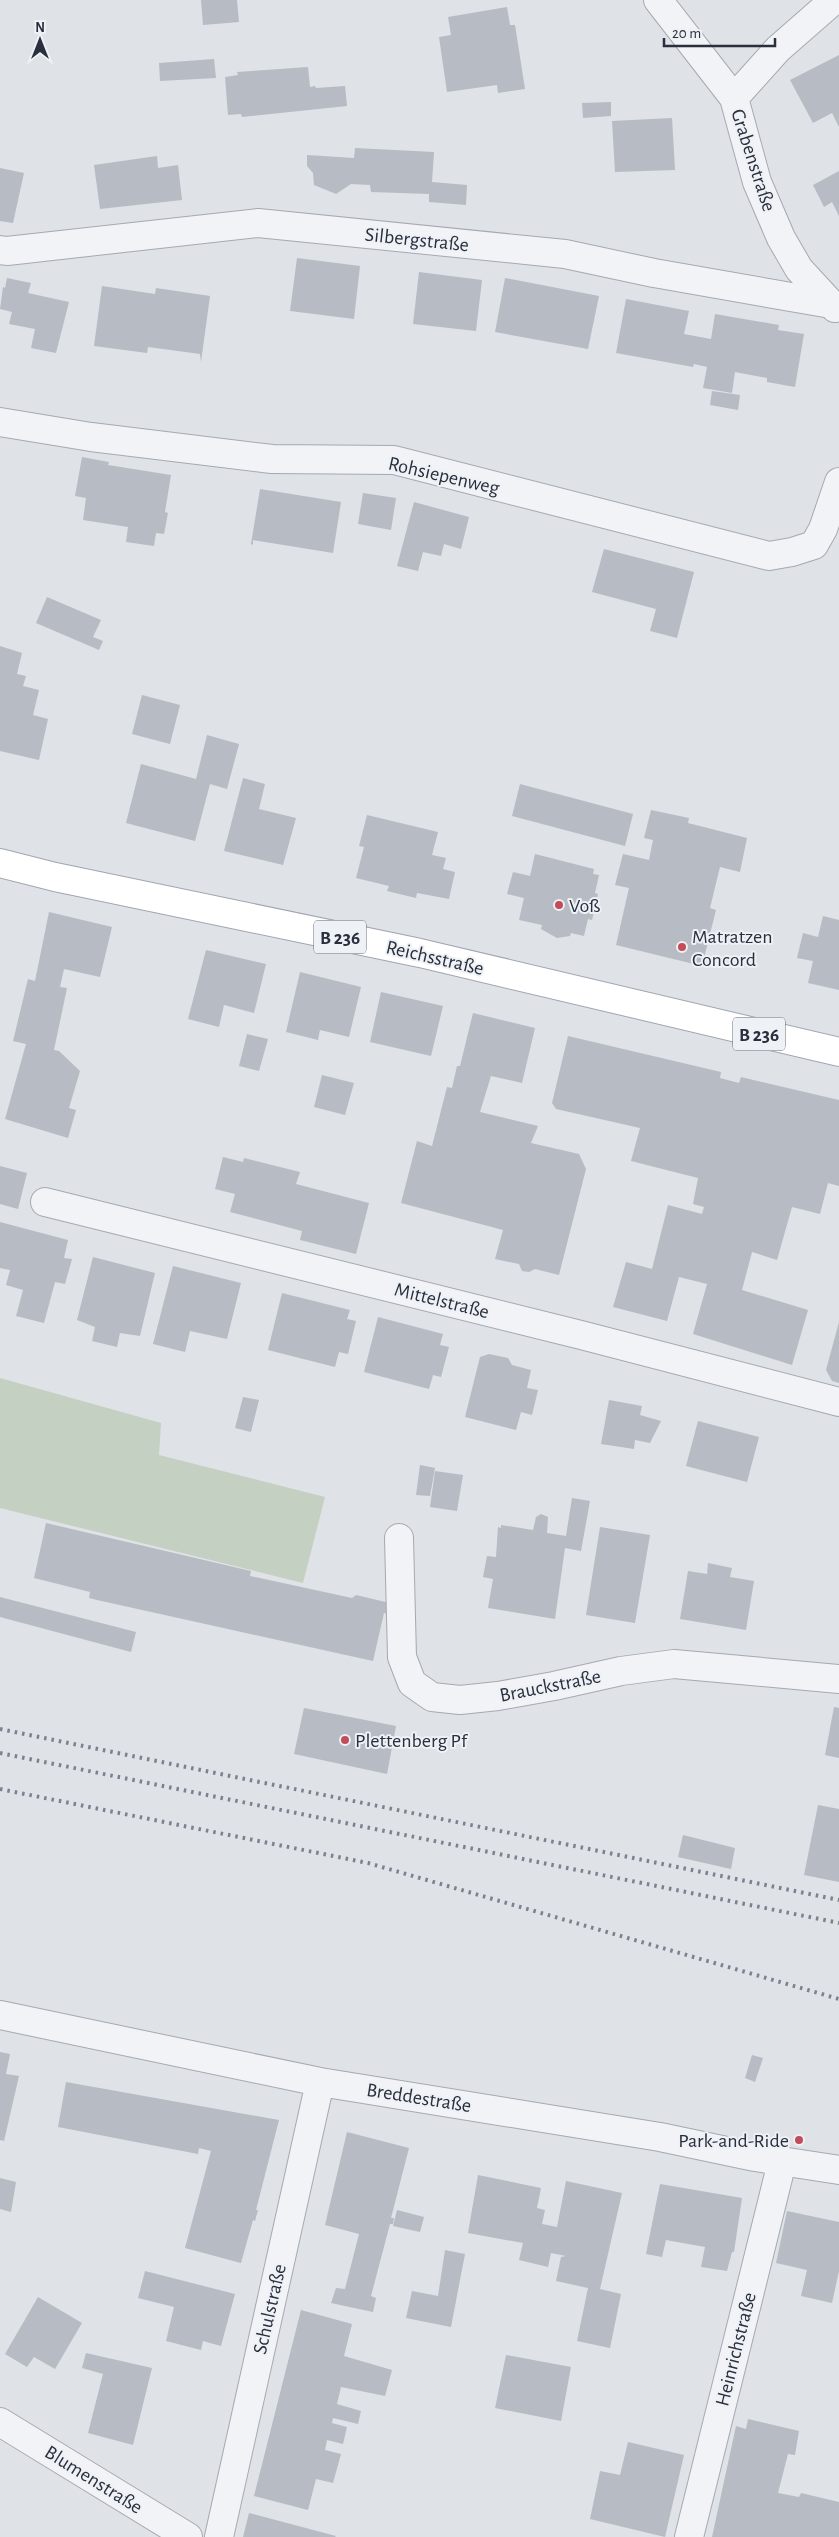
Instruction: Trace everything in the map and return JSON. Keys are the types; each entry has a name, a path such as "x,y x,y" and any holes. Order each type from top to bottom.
{"main road":[{"name":"Reichsstraße","path":"0,863 64,879 420,953 839,1052"}],"street":[{"path":"658,0 734,98"},
{"name":"Grabenstraße","path":"834,0 778,50 734,98 757,182 781,238 799,269 835,307"},
{"name":"Silbergstraße","path":"0,250 7,251 258,223 565,254 654,273 835,307"},
{"name":"Rohsiepenweg","path":"0,422 91,437 272,459 394,460 769,556 792,552 814,545 823,529 839,482"},
{"name":"Mittelstraße","path":"45,1202 581,1335 839,1402"},
{"name":"Brauckstraße","path":"399,1538 402,1657 412,1683 432,1697 460,1700 498,1696 622,1671 674,1664 839,1679"},
{"name":"Breddestraße","path":"0,2015 320,2082 660,2137 782,2162 839,2170"},
{"name":"Schulstraße","path":"219,2537 320,2082"},
{"name":"Heinrichstraße","path":"689,2537 782,2162"},
{"name":"Blumenstraße","path":"0,2422 188,2537"}],"green space":[{"path":"0,1378 161,1423 159,1455 325,1497 303,1583 0,1508"}],"building":[{"path":"201,0 237,0 239,22 203,25"},
{"path":"507,7 510,25 515,25 525,89 498,93 497,85 447,92 439,37 451,35 448,17"},
{"path":"839,55 839,127 832,113 813,123 790,80"},
{"path":"214,59 216,78 160,81 159,63"},
{"path":"308,67 310,87 345,86 347,106 242,117 241,114 228,115 225,77 238,75 237,72"},
{"path":"611,102 611,116 583,118 582,103"},
{"path":"672,118 675,170 615,172 612,121"},
{"path":"355,148 434,152 432,182 467,185 466,205 429,202 429,194 371,192 370,185 351,184 336,194 314,185 313,173 307,166 307,155 354,158"},
{"path":"157,156 158,168 178,165 182,200 100,209 94,165"},
{"path":"0,168 24,173 13,223 0,221"},
{"path":"839,171 839,216 832,202 824,207 813,185"},
{"path":"297,258 360,266 354,319 290,311"},
{"path":"419,272 482,280 476,331 413,324"},
{"path":"7,278 31,283 28,293 69,302 56,353 31,348 35,329 9,324 12,312 0,309 3,287 5,288"},
{"path":"505,278 599,296 588,349 495,332"},
{"path":"102,286 155,294 156,288 210,296 201,362 200,354 148,347 147,353 94,346"},
{"path":"626,299 689,311 684,334 711,339 715,314 779,325 778,330 804,334 795,387 767,382 767,378 735,372 732,393 703,388 707,367 694,364 693,367 616,353"},
{"path":"712,391 740,395 738,410 710,405"},
{"path":"82,457 109,462 108,465 171,475 165,512 168,513 164,534 156,533 154,546 126,542 128,527 83,520 86,498 75,496"},
{"path":"260,489 341,502 333,553 253,540 253,545 251,544"},
{"path":"363,493 396,498 391,530 358,524"},
{"path":"414,502 469,517 461,549 444,544 441,556 423,552 418,571 397,566"},
{"path":"604,549 694,572 677,638 650,631 656,609 592,592"},
{"path":"47,597 101,620 93,637 103,641 99,650 36,623"},
{"path":"0,646 22,653 17,674 26,676 23,686 39,690 33,715 48,719 39,760 0,751"},
{"path":"142,695 180,705 170,744 132,734"},
{"path":"207,735 239,744 227,789 210,784 195,841 126,823 141,764 196,779"},
{"path":"243,778 265,784 259,809 296,818 283,865 224,851"},
{"path":"520,784 633,814 625,846 512,816"},
{"path":"651,810 689,818 688,823 747,838 740,872 720,867 710,908 716,910 702,966 616,945 629,888 615,885 623,854 649,860 653,840 644,838"},
{"path":"367,815 438,832 432,855 446,858 443,869 455,872 449,899 417,893 416,898 387,891 389,886 356,878 364,847 359,846"},
{"path":"535,854 594,869 593,874 599,875 595,893 598,894 592,920 588,919 584,936 571,933 570,936 557,938 541,929 542,925 519,920 524,898 507,894 513,872 530,876"},
{"path":"49,912 112,927 100,977 64,969 60,987 67,988 54,1050 59,1051 80,1071 69,1108 76,1110 68,1138 5,1119 26,1044 13,1041 28,979 35,981"},
{"path":"823,916 839,920 839,990 808,983 813,961 797,958 803,933 818,937"},
{"path":"206,950 266,964 254,1013 224,1005 219,1027 188,1019"},
{"path":"300,972 361,987 349,1037 320,1030 318,1040 286,1032"},
{"path":"381,992 443,1006 431,1056 370,1042"},
{"path":"473,1013 535,1028 522,1083 491,1076 480,1112 538,1126 531,1143 579,1154 586,1169 559,1275 535,1269 529,1272 522,1271 519,1264 495,1259 503,1230 401,1203 417,1141 432,1146 447,1087 452,1088 457,1066 460,1066"},
{"path":"247,1034 268,1039 259,1071 239,1066"},
{"path":"568,1036 721,1072 720,1078 739,1083 741,1077 839,1100 839,1186 828,1183 820,1214 792,1207 777,1260 752,1252 742,1290 808,1310 792,1365 693,1334 707,1284 679,1277 667,1321 613,1307 626,1262 652,1269 668,1205 702,1214 704,1207 693,1204 698,1178 631,1161 640,1128 556,1109 552,1103"},
{"path":"322,1075 354,1083 345,1115 314,1107"},
{"path":"223,1157 243,1162 244,1158 300,1172 296,1184 369,1203 356,1254 300,1240 302,1231 230,1212 235,1194 215,1189"},
{"path":"0,1166 27,1173 18,1209 0,1204"},
{"path":"0,1222 68,1240 64,1258 72,1259 65,1284 55,1282 44,1323 16,1316 23,1290 6,1285 10,1270 0,1268"},
{"path":"93,1257 155,1273 140,1336 120,1333 117,1347 92,1341 95,1327 77,1320"},
{"path":"173,1266 241,1283 227,1339 190,1331 185,1352 153,1344"},
{"path":"282,1293 350,1310 347,1319 356,1321 348,1354 339,1352 335,1367 268,1350"},
{"path":"378,1317 443,1334 440,1345 449,1347 441,1377 433,1375 429,1389 364,1372"},
{"path":"839,1322 839,1383 832,1381 826,1370"},
{"path":"489,1354 508,1358 512,1365 531,1370 527,1388 538,1390 532,1415 521,1412 516,1430 465,1417 480,1357"},
{"path":"243,1397 259,1400 251,1432 235,1428"},
{"path":"609,1400 642,1406 640,1415 661,1421 650,1443 635,1440 634,1449 601,1444"},
{"path":"698,1421 759,1437 747,1482 686,1466"},
{"path":"420,1465 435,1468 430,1496 416,1495"},
{"path":"435,1471 463,1475 457,1511 430,1507"},
{"path":"572,1498 590,1501 581,1551 565,1548 555,1619 488,1608 493,1579 483,1577 487,1556 496,1557 498,1527 501,1528 501,1525 533,1530 536,1517 541,1514 548,1517 547,1533 566,1536"},
{"path":"46,1523 251,1571 250,1576 352,1598 356,1595 394,1604 392,1615 384,1613 373,1661 89,1598 90,1592 34,1578"},
{"path":"600,1527 650,1535 635,1623 586,1615"},
{"path":"708,1563 732,1568 730,1577 754,1581 746,1630 680,1619 688,1571 707,1574"},
{"path":"0,1597 136,1632 131,1652 0,1617"},
{"path":"834,1707 839,1708 839,1758 825,1755"},
{"name":"Plettenberg Pf","path":"304,1708 396,1726 387,1774 294,1754"},
{"path":"818,1805 839,1809 839,1882 804,1875"},
{"path":"683,1835 735,1848 731,1869 678,1857"},
{"path":"0,2052 10,2054 6,2074 19,2076 4,2141 0,2140"},
{"path":"752,2055 763,2058 755,2082 745,2078"},
{"path":"66,2082 279,2120 256,2210 258,2210 255,2221 253,2220 241,2263 185,2248 211,2151 199,2148 198,2154 58,2127"},
{"path":"347,2132 409,2148 391,2218 394,2218 393,2224 390,2224 371,2296 376,2298 373,2312 331,2303 336,2288 345,2289 359,2234 325,2225"},
{"path":"478,2175 541,2188 537,2208 545,2210 542,2224 557,2227 566,2181 622,2193 600,2289 621,2294 610,2348 577,2341 588,2288 556,2281 561,2257 566,2256 551,2253 548,2267 519,2260 523,2243 468,2233"},
{"path":"0,2178 16,2182 11,2212 0,2209"},
{"path":"660,2184 742,2198 734,2252 732,2252 727,2271 701,2267 705,2247 666,2240 662,2257 646,2254"},
{"path":"397,2210 424,2217 420,2232 393,2226"},
{"path":"787,2211 839,2222 839,2271 832,2303 801,2296 807,2270 776,2263"},
{"path":"445,2250 465,2254 451,2327 406,2318 412,2291 438,2296"},
{"path":"145,2271 235,2294 221,2346 203,2341 201,2350 166,2341 174,2307 138,2298"},
{"path":"38,2297 82,2323 55,2369 34,2357 27,2367 5,2354"},
{"path":"301,2310 352,2324 344,2356 392,2370 385,2396 341,2387 337,2404 361,2411 358,2424 333,2418 332,2423 347,2427 343,2444 327,2440 325,2450 341,2454 333,2483 316,2479 308,2510 254,2496"},
{"path":"86,2353 152,2368 133,2445 88,2433 103,2374 82,2368"},
{"path":"506,2355 571,2367 561,2421 495,2408"},
{"path":"748,2419 799,2431 795,2455 788,2454 778,2493 799,2497 801,2493 839,2502 839,2537 712,2537 736,2426 746,2429"},
{"path":"628,2442 684,2455 665,2537 590,2519 600,2471 620,2475"},
{"path":"249,2513 336,2536 243,2537"}],"railway":[{"path":"0,1729 839,1900"},
{"path":"0,1753 839,1923"},
{"path":"0,1789 368,1863 839,1999"}],"place":[{"name":"Voß","path":"559,905"},
{"name":"Matratzen Concord","path":"682,947"},
{"name":"Plettenberg Pf","path":"345,1740"},
{"name":"Park-and-Ride","path":"799,2140"}]}
